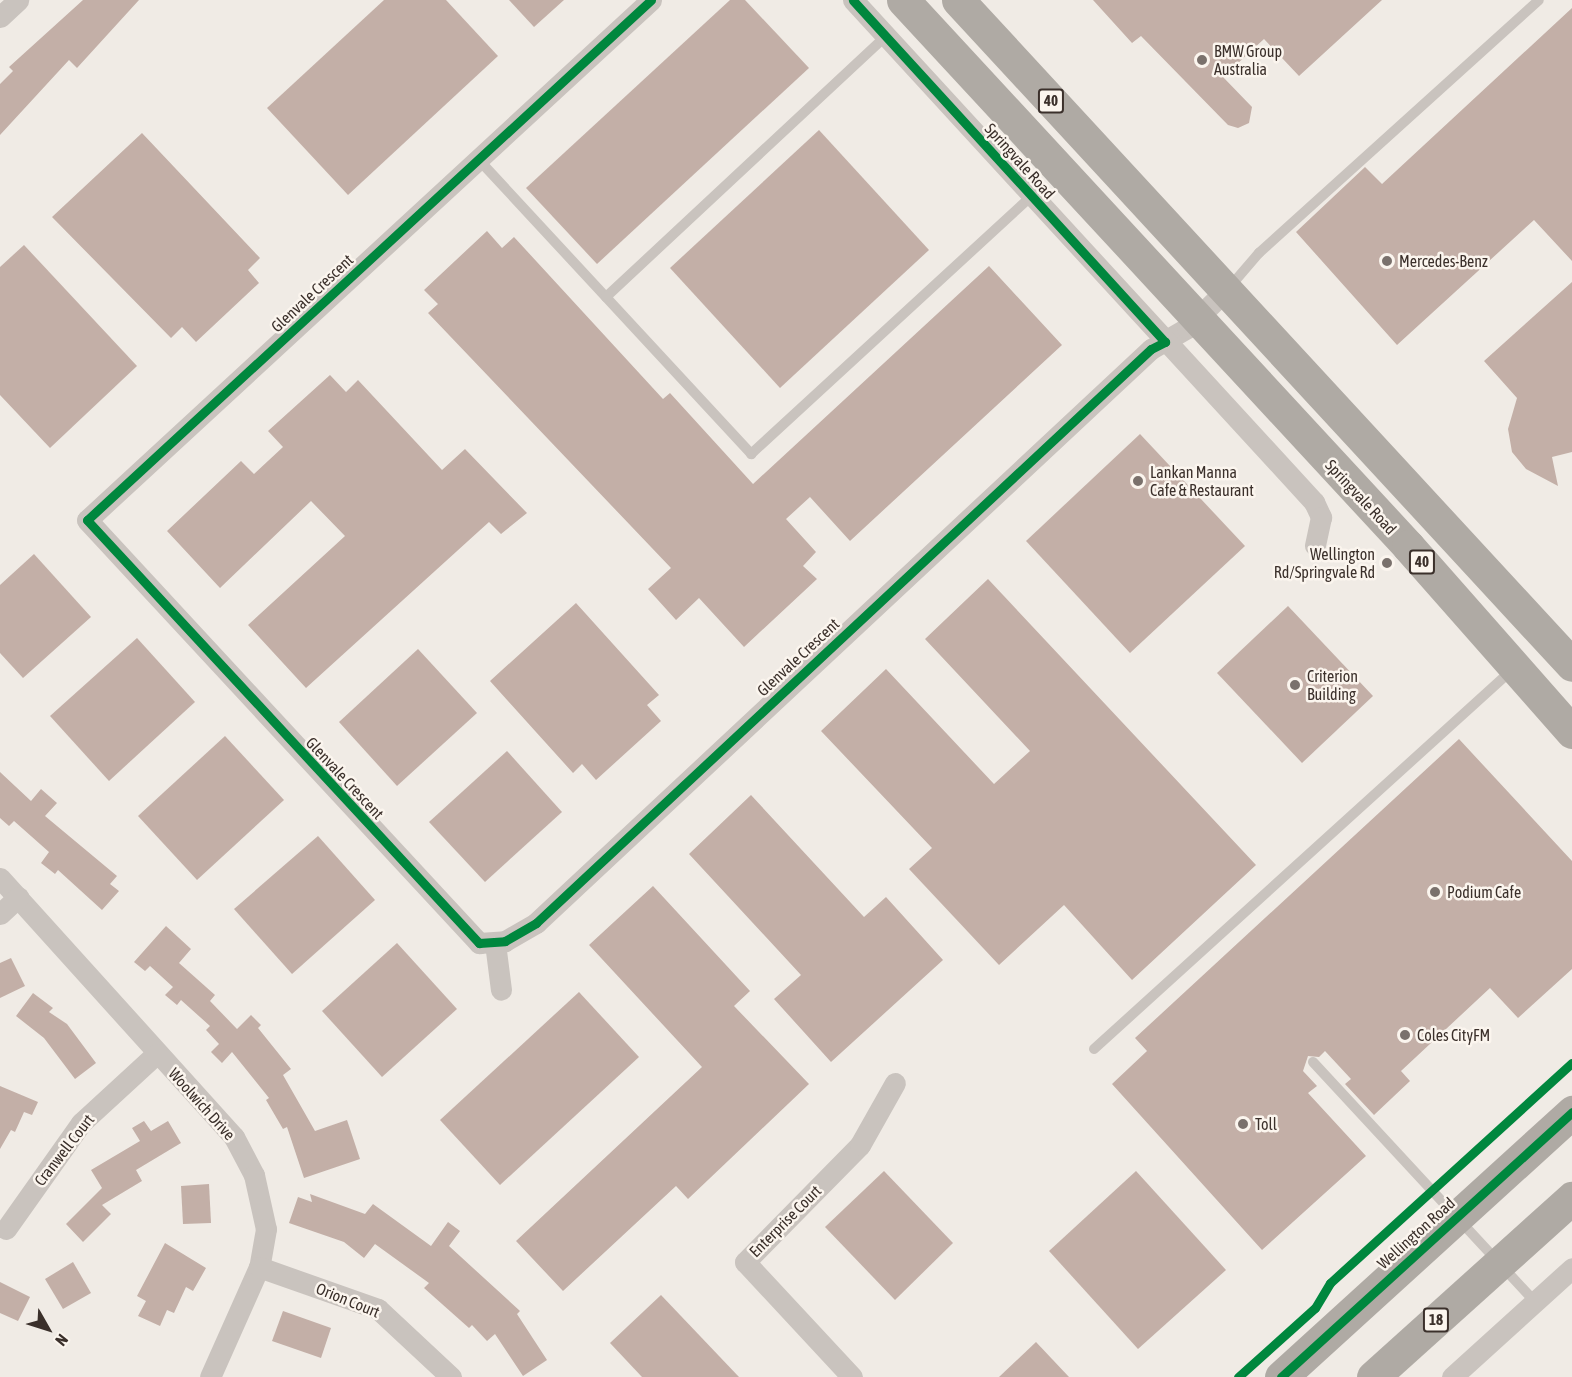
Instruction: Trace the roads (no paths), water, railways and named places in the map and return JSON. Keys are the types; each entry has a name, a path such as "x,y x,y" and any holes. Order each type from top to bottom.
{"highway":[{"name":"Springvale Road","path":"903,0 1197,319 1572,732"},
{"name":"40","path":"958,0 1572,664"},
{"name":"Wellington Road","path":"1281,1377 1572,1112"},
{"name":"18","path":"1373,1377 1572,1198"}],"street":[{"path":"0,17 18,0"},
{"name":"Glenvale Crescent","path":"651,0 87,520 472,938 495,943 515,938 536,922 1150,349 1165,342 1197,319 1225,291"},
{"name":"Springvale Road","path":"853,0 1314,502 1321,517 1315,545"},
{"name":"Woolwich Drive","path":"0,878 234,1137 254,1175 266,1229 259,1267 210,1377"},
{"path":"0,914 18,897"},
{"path":"495,943 501,990"},
{"name":"Cranwell Court","path":"6,1229 81,1123 156,1053"},
{"name":"Enterprise Court","path":"852,1377 745,1262 860,1145 895,1083"},
{"name":"Orion Court","path":"259,1267 378,1309 451,1377"},
{"path":"1452,1377 1572,1268"}],"lane":[{"path":"1225,291 1259,252 1539,0"},
{"path":"606,297 886,36"},
{"path":"479,160 751,454 1032,196"},
{"path":"1094,1049 1515,667"},
{"path":"1313,1062 1535,1302"}],"place":[{"name":"BMW Group Australia","path":"1202,60"},
{"name":"Mercedes-Benz","path":"1387,261"},
{"name":"Lankan Manna Cafe & Restaurant","path":"1138,481"},
{"name":"Wellington Rd/Springvale Rd","path":"1387,563"},
{"name":"Criterion Building","path":"1295,685"},
{"name":"Podium Cafe","path":"1435,892"},
{"name":"Coles CityFM","path":"1405,1035"},
{"name":"Toll","path":"1243,1124"}]}
